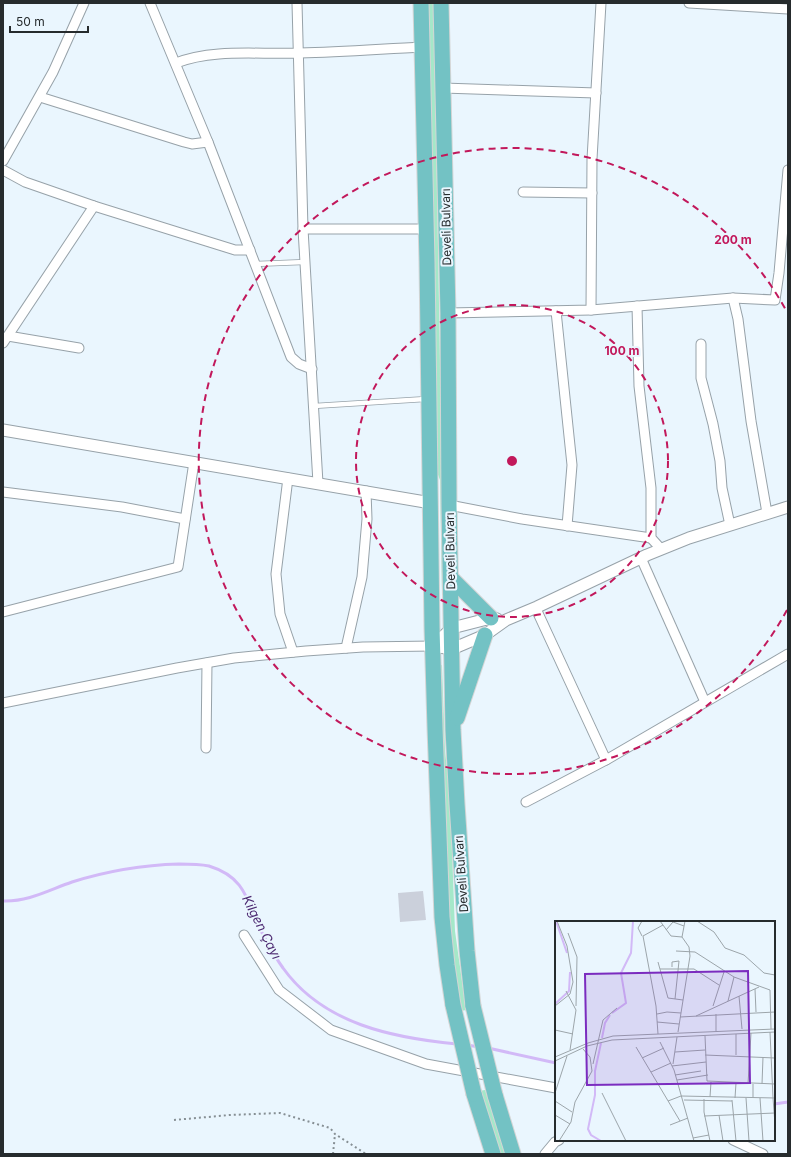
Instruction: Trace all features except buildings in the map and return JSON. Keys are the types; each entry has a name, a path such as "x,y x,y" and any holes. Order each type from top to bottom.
{"highway":[{"name":"Develi Bulvarı","path":"421,3 433,646 442,917 453,1005 474,1094 493,1154"},
{"name":"Develi Bulvarı","path":"441,3 448,313 449,505 453,730 457,804 467,951 473,1006 495,1095 513,1154"},
{"path":"451,578 499,619"},
{"path":"453,730 486,635"}],"street":[{"path":"3,161 40,97 65,47 84,3"},
{"path":"150,3 208,142 291,357 299,364 312,369"},
{"path":"297,3 303,229 318,483"},
{"path":"590,310 592,193 601,3"},
{"path":"689,3 788,9"},
{"path":"176,63 198,56 422,47"},
{"path":"443,88 596,93"},
{"path":"40,97 184,142 199,144 208,142"},
{"path":"3,170 25,182 94,206 235,250 250,250"},
{"path":"448,313 590,310 733,298 775,300 784,273 788,170"},
{"path":"523,192 592,193"},
{"path":"79,348 5,340 94,206"},
{"path":"303,229 426,229"},
{"path":"733,298 738,319 753,436 767,513"},
{"path":"637,306 639,386 651,488 651,538"},
{"path":"556,311 572,465 567,526"},
{"path":"702,344 701,378 713,424 720,461 722,488 730,525"},
{"path":"3,430 430,503"},
{"path":"3,612 178,567 194,462"},
{"path":"288,478 276,574 280,614 293,652"},
{"path":"346,648 362,577 367,519 366,491"},
{"path":"3,492 122,507 185,519"},
{"path":"449,505 567,526 651,538 661,549"},
{"path":"433,646 452,628 499,619 537,607 661,549 788,506"},
{"path":"641,558 705,702"},
{"path":"537,607 537,611 606,760"},
{"path":"3,703 89,685 234,658 346,648 433,646 452,649 486,635 499,619"},
{"path":"526,802 606,760 788,654"},
{"path":"206,748 207,663"},
{"path":"244,935 279,990 331,1030 426,1064 555,1088"},
{"path":"545,1154 557,1141"},
{"path":"735,1141 763,1154"}],"lane":[{"path":"255,264 305,262"},
{"path":"314,406 429,399"}],"path":[{"path":"174,1120 230,1115 280,1113 330,1128 335,1134 366,1154"},
{"path":"333,1154 335,1134"}],"green space":[{"path":"428,3 434,3 444,595 442,595 440,480 437,472"},
{"path":"442,665 445,751 450,796 455,931 466,1010 461,1011 451,946 439,666"},
{"path":"485,1090 507,1154 499,1154 479,1091"}],"waterway":[{"name":"Kilgen Çayı","path":"3,901 30,898 72,882 125,869 179,864 198,864 209,866 230,876 238,883 248,899 260,929 283,968 299,987 318,1003 361,1025 384,1032 457,1044"},
{"name":"Kilgen Çayı","path":"467,1045 479,1047"},
{"name":"Kilgen Çayı","path":"488,1048 555,1063"},
{"name":"Kilgen Çayı","path":"775,1104 788,1102"}]}
